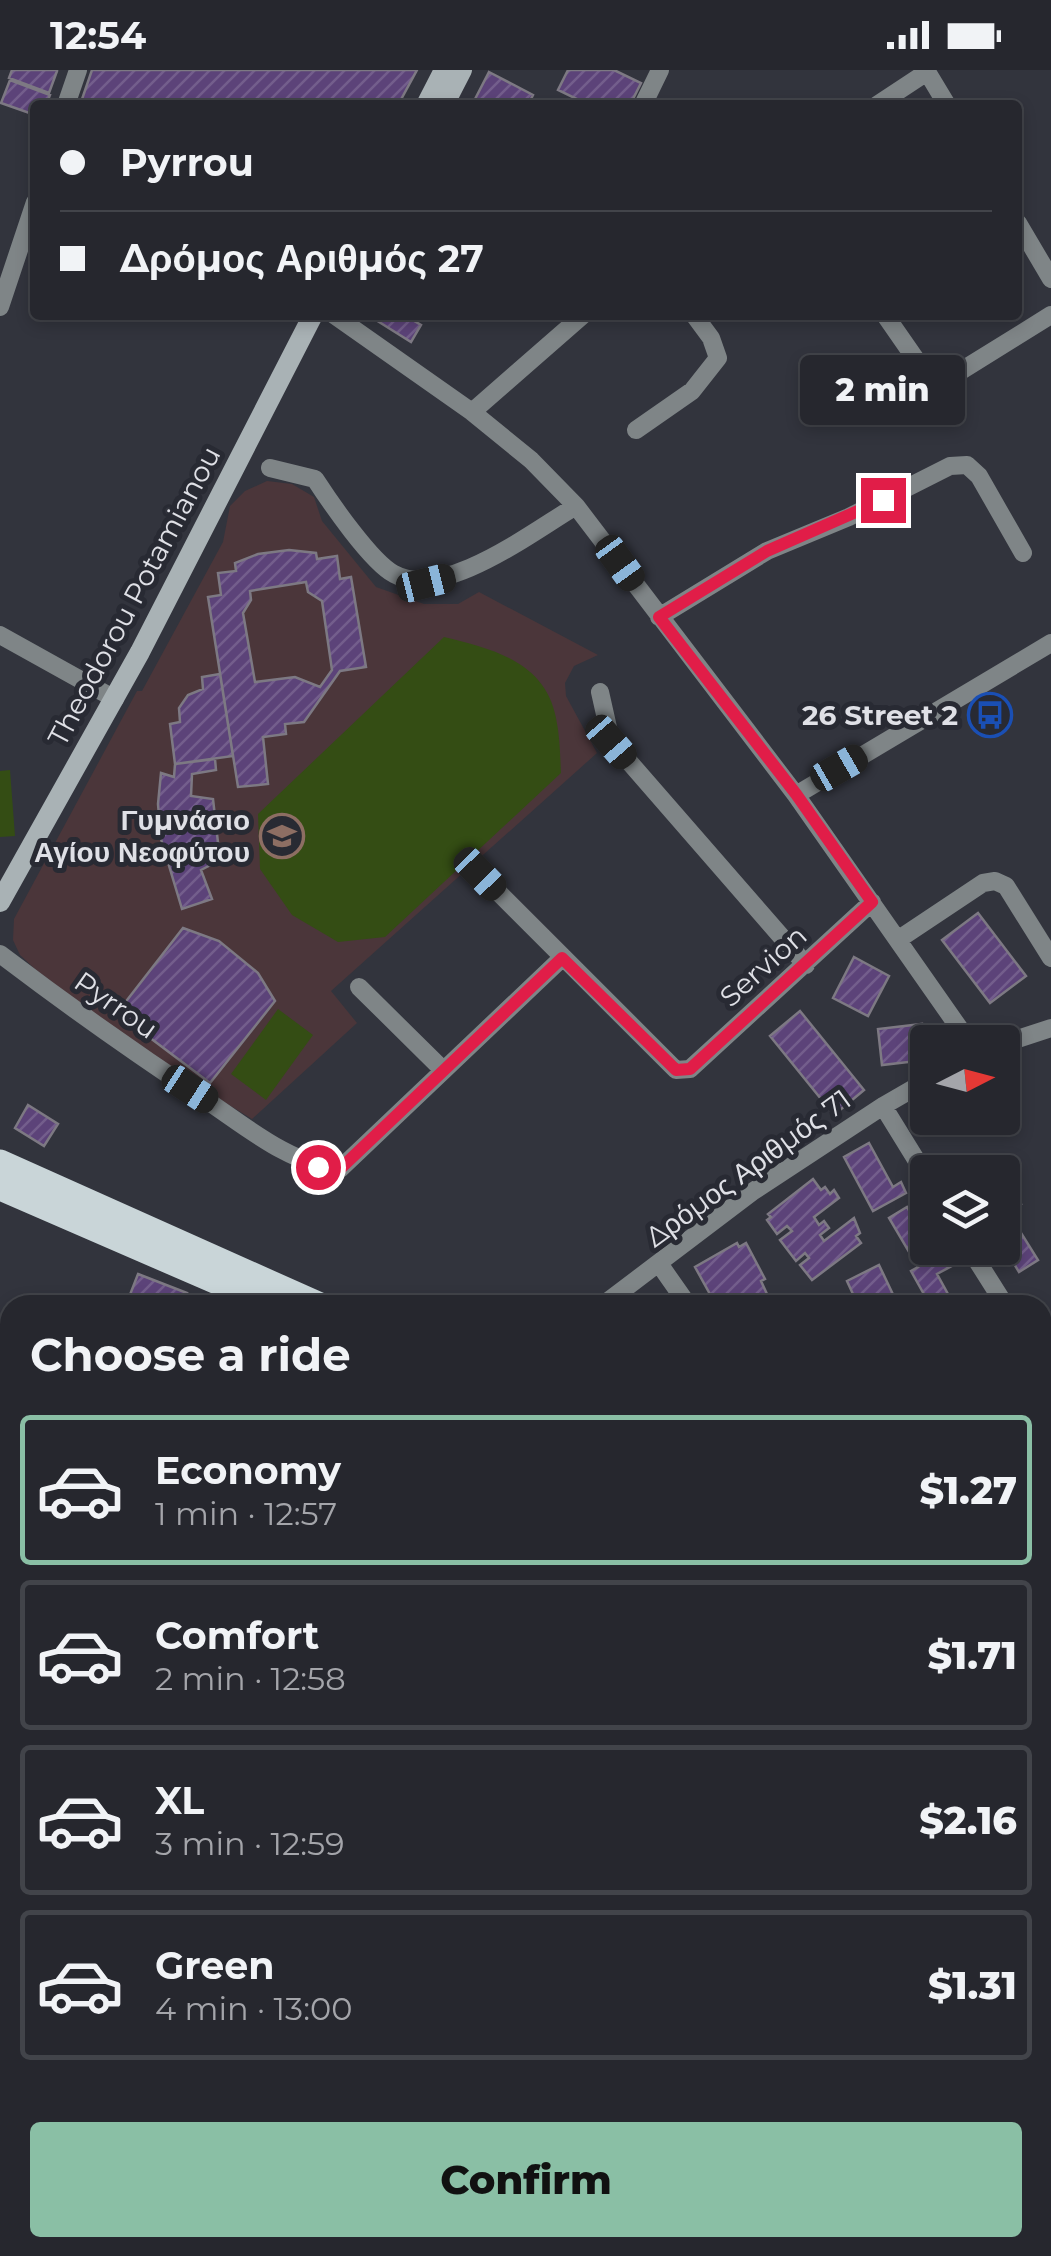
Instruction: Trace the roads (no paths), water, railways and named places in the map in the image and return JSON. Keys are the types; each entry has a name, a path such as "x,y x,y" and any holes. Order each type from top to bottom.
{"main road":[{"path":"429,100 444,70"},
{"path":"447,100 462,70"},
{"name":"Theodorou Potamianou","path":"0,902 114,699 309,320"},
{"path":"0,1162 298,1295"},
{"path":"0,1188 247,1295"}],"street":[{"path":"68,100 78,70"},
{"path":"645,100 660,70"},
{"path":"884,100 926,71 944,100"},
{"path":"0,307 30,220"},
{"path":"1022,230 1051,279"},
{"path":"888,320 935,387 1051,315"},
{"path":"341,320 472,412 531,460 576,506 796,794 957,1025"},
{"path":"472,412 577,320"},
{"path":"636,430 692,392 718,358 711,338 698,320"},
{"path":"659,617 767,551 950,466 967,465 979,476 1023,553"},
{"path":"270,468 315,479 342,519 393,574 426,583 455,576 576,506"},
{"path":"0,635 114,699"},
{"path":"796,794 1051,643"},
{"path":"600,692 611,742 806,965"},
{"path":"480,874 562,958"},
{"path":"899,939 983,883 996,881 1006,886 1051,958"},
{"name":"Servion","path":"562,958 676,1070 690,1069 872,902"},
{"name":"Pyrrou","path":"0,954 99,1029 260,1136 318,1167 340,1169 562,958"},
{"path":"359,987 442,1070"},
{"path":"1020,1038 1051,1028"},
{"name":"Δρόμος Αριθμός 71","path":"617,1295 752,1192 910,1090"},
{"path":"882,1106 913,1155"},
{"path":"660,1265 681,1295"},
{"path":"980,1265 999,1295"}],"place":[{"name":"26 Street 2","path":"990,715"},
{"name":"Γυμνάσιο Αγίου Νεοφύτου","path":"282,836"}]}
